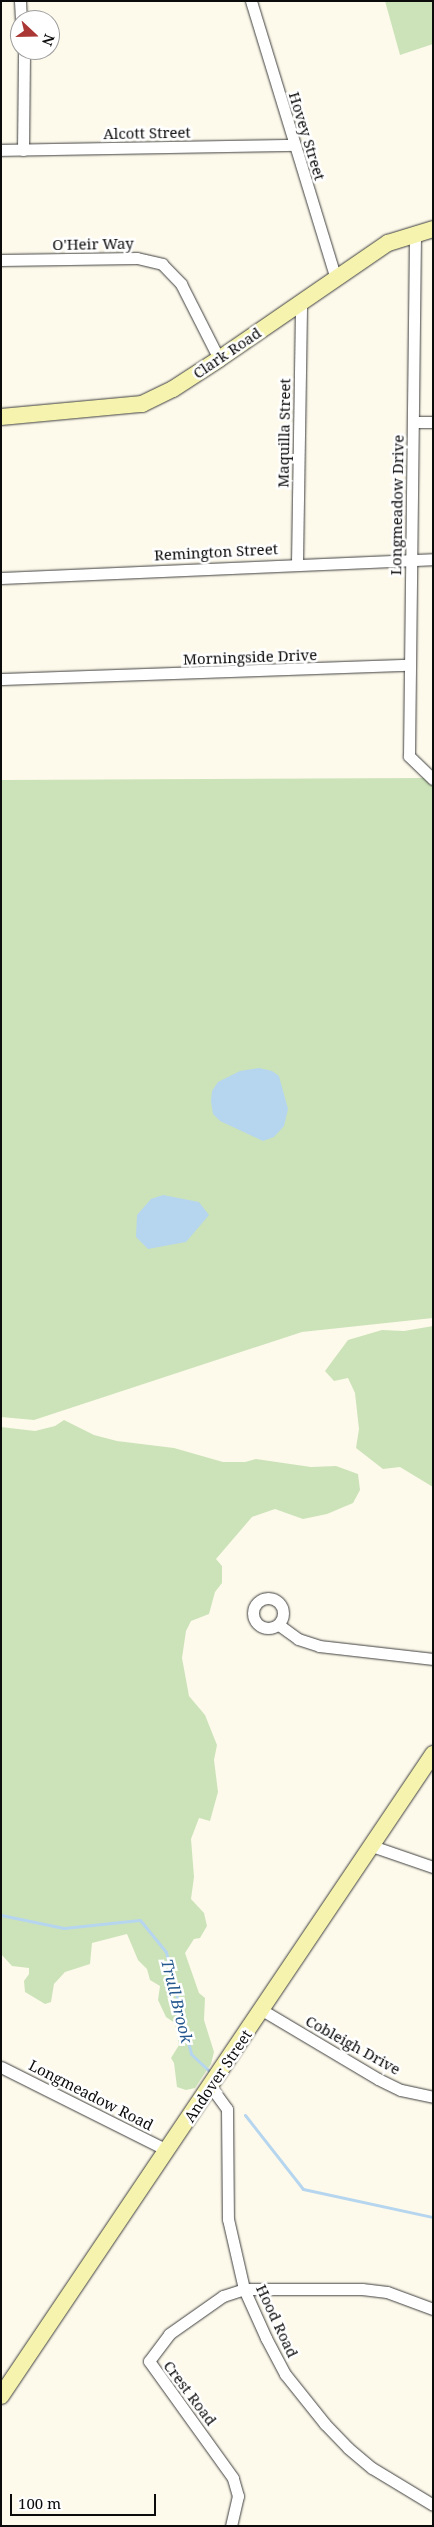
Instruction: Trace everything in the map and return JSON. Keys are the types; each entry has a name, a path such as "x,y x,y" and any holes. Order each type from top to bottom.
{"main road":[{"name":"Clark Road","path":"1,417 142,404 173,389 219,359 388,243 433,229"},
{"name":"Andover Street","path":"1,2396 211,2087 433,1754"}],"street":[{"name":"Hovey Street","path":"251,1 336,279"},
{"path":"23,150 24,60"},
{"name":"Alcott Street","path":"1,150 294,146"},
{"name":"Longmeadow Drive","path":"415,235 409,756 428,770 433,779"},
{"name":"O'Heir Way","path":"1,260 137,258 162,264 181,284 219,359"},
{"name":"Maquilla Street","path":"298,563 301,303"},
{"path":"413,422 433,422"},
{"name":"Remington Street","path":"1,578 298,563 433,559"},
{"name":"Morningside Drive","path":"1,679 410,665"},
{"path":"279,1624 298,1639 319,1646 433,1660"},
{"path":"372,1846 433,1867"},
{"name":"Cobleigh Drive","path":"262,2010 401,2090 433,2097"},
{"name":"Longmeadow Road","path":"1,2067 167,2150"},
{"name":"Hood Road","path":"211,2087 227,2109 228,2220 244,2288 285,2374 325,2424 372,2468 433,2506"},
{"path":"244,2288 362,2289 387,2292 433,2309"},
{"name":"Crest Road","path":"231,2526 238,2496 233,2478 149,2361 169,2334 223,2296 244,2288"}],"green space":[{"path":"385,1 433,1 433,44 400,55"},
{"path":"425,778 433,786 433,1318 302,1332 34,1420 1,1417 1,780"},
{"path":"433,1326 433,1487 400,1467 383,1469 356,1448 359,1429 355,1393 348,1378 334,1381 325,1371 348,1340 382,1330 404,1331"},
{"path":"64,1420 94,1435 117,1441 174,1448 223,1462 245,1462 256,1459 311,1467 336,1466 358,1474 360,1490 353,1503 327,1514 303,1519 275,1509 252,1517 216,1559 222,1566 222,1583 215,1592 209,1614 191,1621 186,1631 182,1658 189,1696 205,1715 217,1745 214,1760 218,1792 210,1821 199,1818 191,1839 194,1877 191,1899 204,1913 207,1926 200,1938 194,1939 185,1953 199,1993 205,1998 204,2020 214,2052 211,2064 195,2088 186,2090 177,2087 174,2063 171,2058 179,2045 175,2023 166,2017 158,2000 160,1986 150,1980 147,1969 138,1960 127,1934 92,1943 90,1964 65,1972 54,1984 51,2002 45,2004 25,1992 24,1981 29,1974 29,1968 12,1966 1,1954 1,1427 35,1431 55,1426"}],"water":[{"path":"259,1068 272,1071 279,1076 288,1109 284,1126 274,1137 263,1141 220,1121 213,1114 211,1101 212,1091 218,1082 240,1071"},
{"path":"163,1195 199,1202 209,1215 186,1242 148,1249 136,1237 137,1215 151,1199"}],"waterway":[{"name":"Trull Brook","path":"1,1915 64,1928 140,1920 166,1952 191,2054 210,2072"},
{"name":"Trull Brook","path":"245,2115 303,2189 433,2217"}]}
